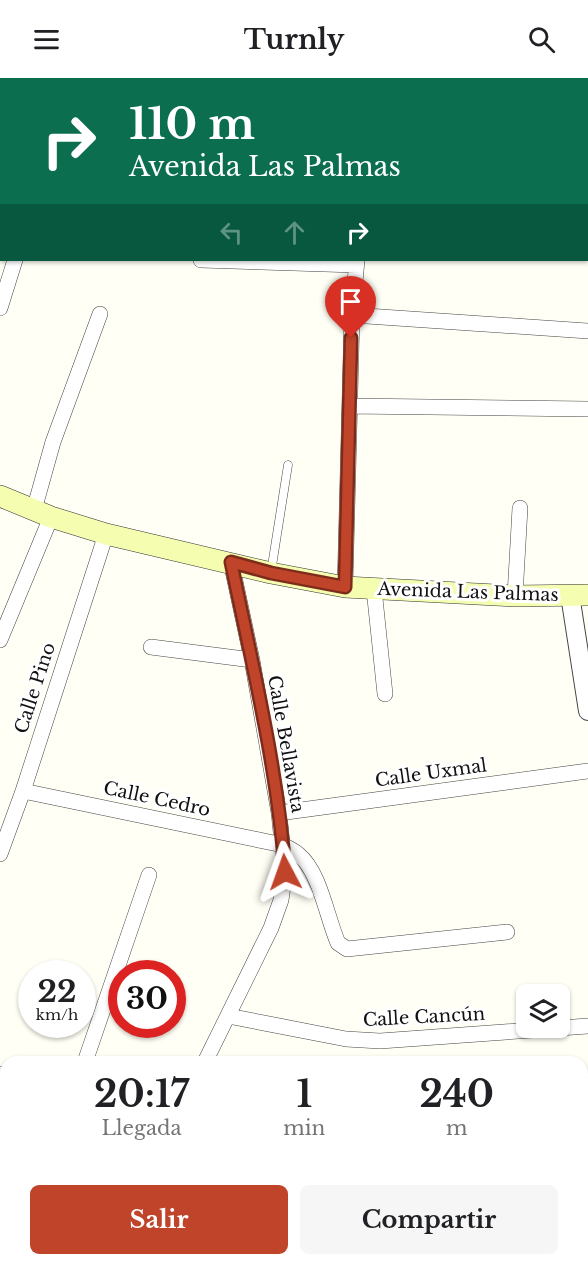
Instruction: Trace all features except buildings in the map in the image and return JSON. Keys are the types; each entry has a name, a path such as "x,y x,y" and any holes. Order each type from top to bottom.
{"main road":[{"name":"Avenida Las Palmas","path":"0,496 106,534 271,573 345,587 515,596 579,595"}],"street":[{"path":"0,309 15,261"},
{"path":"279,261 357,262 352,315 345,587"},
{"path":"0,640 43,513 53,442 100,314"},
{"path":"352,315 588,331"},
{"path":"350,406 588,409"},
{"path":"515,596 520,508"},
{"name":"Calle Pino","path":"0,854 106,534"},
{"name":"Calle Bellavista","path":"208,1056 271,928 281,900 285,872 279,813 252,660 231,562"},
{"path":"374,589 385,694"},
{"path":"579,595 588,711"},
{"path":"152,647 252,660"},
{"name":"Calle Uxmal","path":"279,813 588,771"},
{"name":"Calle Cedro","path":"22,791 283,845"},
{"path":"283,845 299,854 314,874 341,947 354,950 507,932"},
{"path":"87,1056 149,875"},
{"name":"Calle Cancún","path":"228,1016 346,1039 380,1041 588,1026"}],"lane":[{"path":"271,573 288,465"}],"route":[{"path":"285,872 279,813 252,660 231,562 271,573 345,587 351,338"}]}
